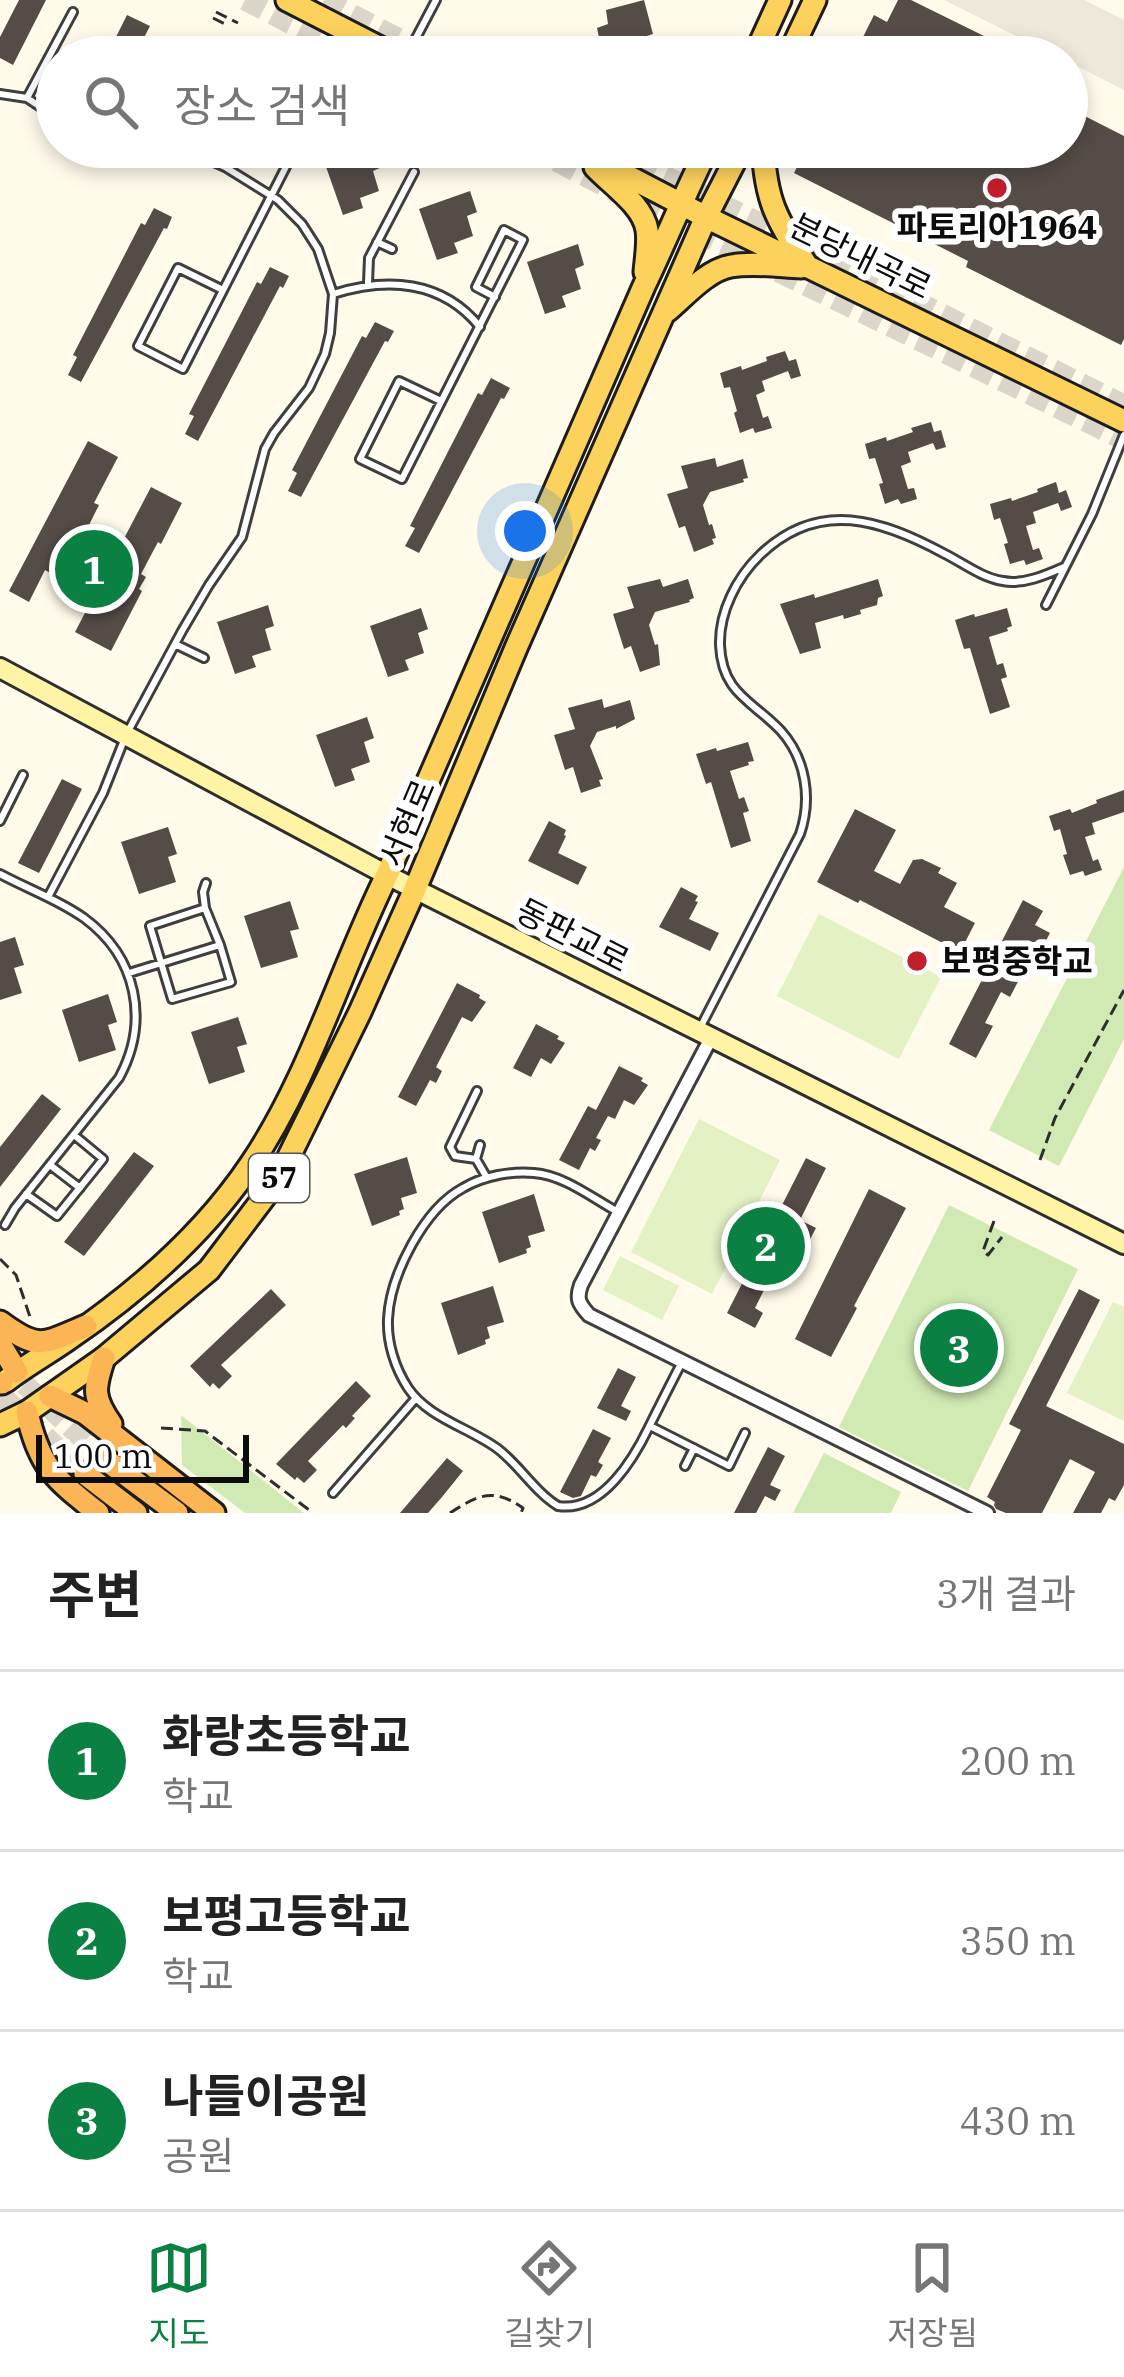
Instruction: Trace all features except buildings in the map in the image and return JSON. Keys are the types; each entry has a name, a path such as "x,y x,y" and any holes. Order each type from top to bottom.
{"highway":[{"path":"0,1322 36,1343 86,1326"},
{"path":"0,1344 11,1388 34,1444 54,1478 98,1513"},
{"path":"104,1358 95,1384 98,1406 125,1444"},
{"path":"50,1396 85,1413 214,1513"},
{"path":"102,1457 177,1513"},
{"path":"86,1474 136,1513"}],"main road":[{"path":"287,0 360,36"},
{"path":"764,36 780,0"},
{"path":"798,36 815,0"},
{"path":"595,168 643,219 647,232 644,286"},
{"name":"분당내곡로","path":"613,168 1124,421"},
{"name":"서현로","path":"0,1425 11,1388 189,1240 255,1158 324,1021 698,168"},
{"name":"서현로","path":"50,1396 104,1358 209,1270 278,1179 360,1012 516,648 731,168"},
{"path":"764,168 772,206 807,267"},
{"path":"663,315 697,285 730,266 807,267"},
{"name":"동판교로","path":"0,668 415,889 1124,1244"},
{"path":"11,1388 50,1396"}],"street":[{"path":"704,1035 581,1285 580,1305 589,1315 987,1513"}],"lane":[{"path":"415,36 436,0"},
{"path":"60,36 73,12"},
{"path":"27,98 36,81"},
{"path":"0,94 36,104"},
{"path":"48,898 103,793 126,735 198,602 242,537 274,433 309,388 330,333 333,294 318,249 302,224 271,195 227,168"},
{"path":"138,346 183,369 285,168"},
{"path":"368,284 369,258 413,172"},
{"path":"360,459 402,479 441,401 480,327 524,240 504,230 476,287 495,297"},
{"path":"377,242 392,249"},
{"path":"132,355 178,268 223,290"},
{"path":"333,294 368,284 408,286 429,291 466,311 480,327"},
{"path":"356,468 400,381 441,401"},
{"path":"1046,605 1092,514 1124,434"},
{"path":"704,1035 806,815 803,774 795,755 783,733 734,689 720,646 723,617 747,567 785,535 832,520 855,519 911,536 1006,582 1064,566"},
{"path":"175,644 204,658"},
{"path":"0,821 23,775"},
{"path":"0,874 72,910 104,935 129,974 136,1006 134,1042 119,1078 5,1225"},
{"path":"205,908 150,926 172,999 231,982 205,908 206,883"},
{"path":"129,974 220,945"},
{"path":"476,1159 455,1156 450,1147 477,1091"},
{"path":"26,1194 57,1216 104,1159 74,1135"},
{"path":"480,1145 476,1159 487,1178"},
{"path":"50,1165 80,1188"},
{"path":"619,1213 547,1175 487,1178 462,1188 434,1213 411,1246 388,1316 392,1354 416,1398 497,1448 566,1510 589,1510 607,1498 625,1474 682,1362"},
{"path":"333,1492 416,1398"},
{"path":"650,1426 729,1466 745,1433"},
{"path":"685,1466 694,1448"}],"path":[{"path":"227,25 215,15 238,23"},
{"path":"1040,1160 1055,1118 1124,991"},
{"path":"994,1221 983,1252 988,1255 1002,1237"},
{"path":"0,1258 16,1275 32,1323"},
{"path":"161,1428 205,1431 313,1513"},
{"path":"450,1513 476,1496 508,1497 523,1508 521,1513"}],"green space":[{"path":"1124,867 1124,1039 1059,1166 989,1130"},
{"path":"819,914 941,977 899,1059 777,996"},
{"path":"699,1119 780,1160 712,1294 631,1252"},
{"path":"949,1205 1078,1269 968,1491 839,1427"},
{"path":"620,1256 679,1286 662,1320 603,1290"},
{"path":"1113,1302 1124,1307 1124,1421 1067,1393"},
{"path":"181,1415 304,1513 245,1513 182,1465"},
{"path":"824,1453 901,1492 891,1513 793,1513"}],"shaded area":[{"path":"944,0 1084,0 1124,20 1124,90 1088,72 1088,36 1016,36"}],"tunnel":[{"path":"245,0 314,36"},
{"path":"324,0 393,36"},
{"path":"570,168 1124,440"},
{"path":"649,168 1124,405"},
{"path":"2,1363 102,1457"},
{"path":"0,1394 85,1474"}],"place":[{"name":"파토리아1964","path":"997,188"},
{"name":"화랑초등학교","path":"94,569"},
{"name":"보평중학교","path":"917,961"},
{"name":"보평고등학교","path":"766,1246"},
{"name":"나들이공원","path":"959,1348"}]}
